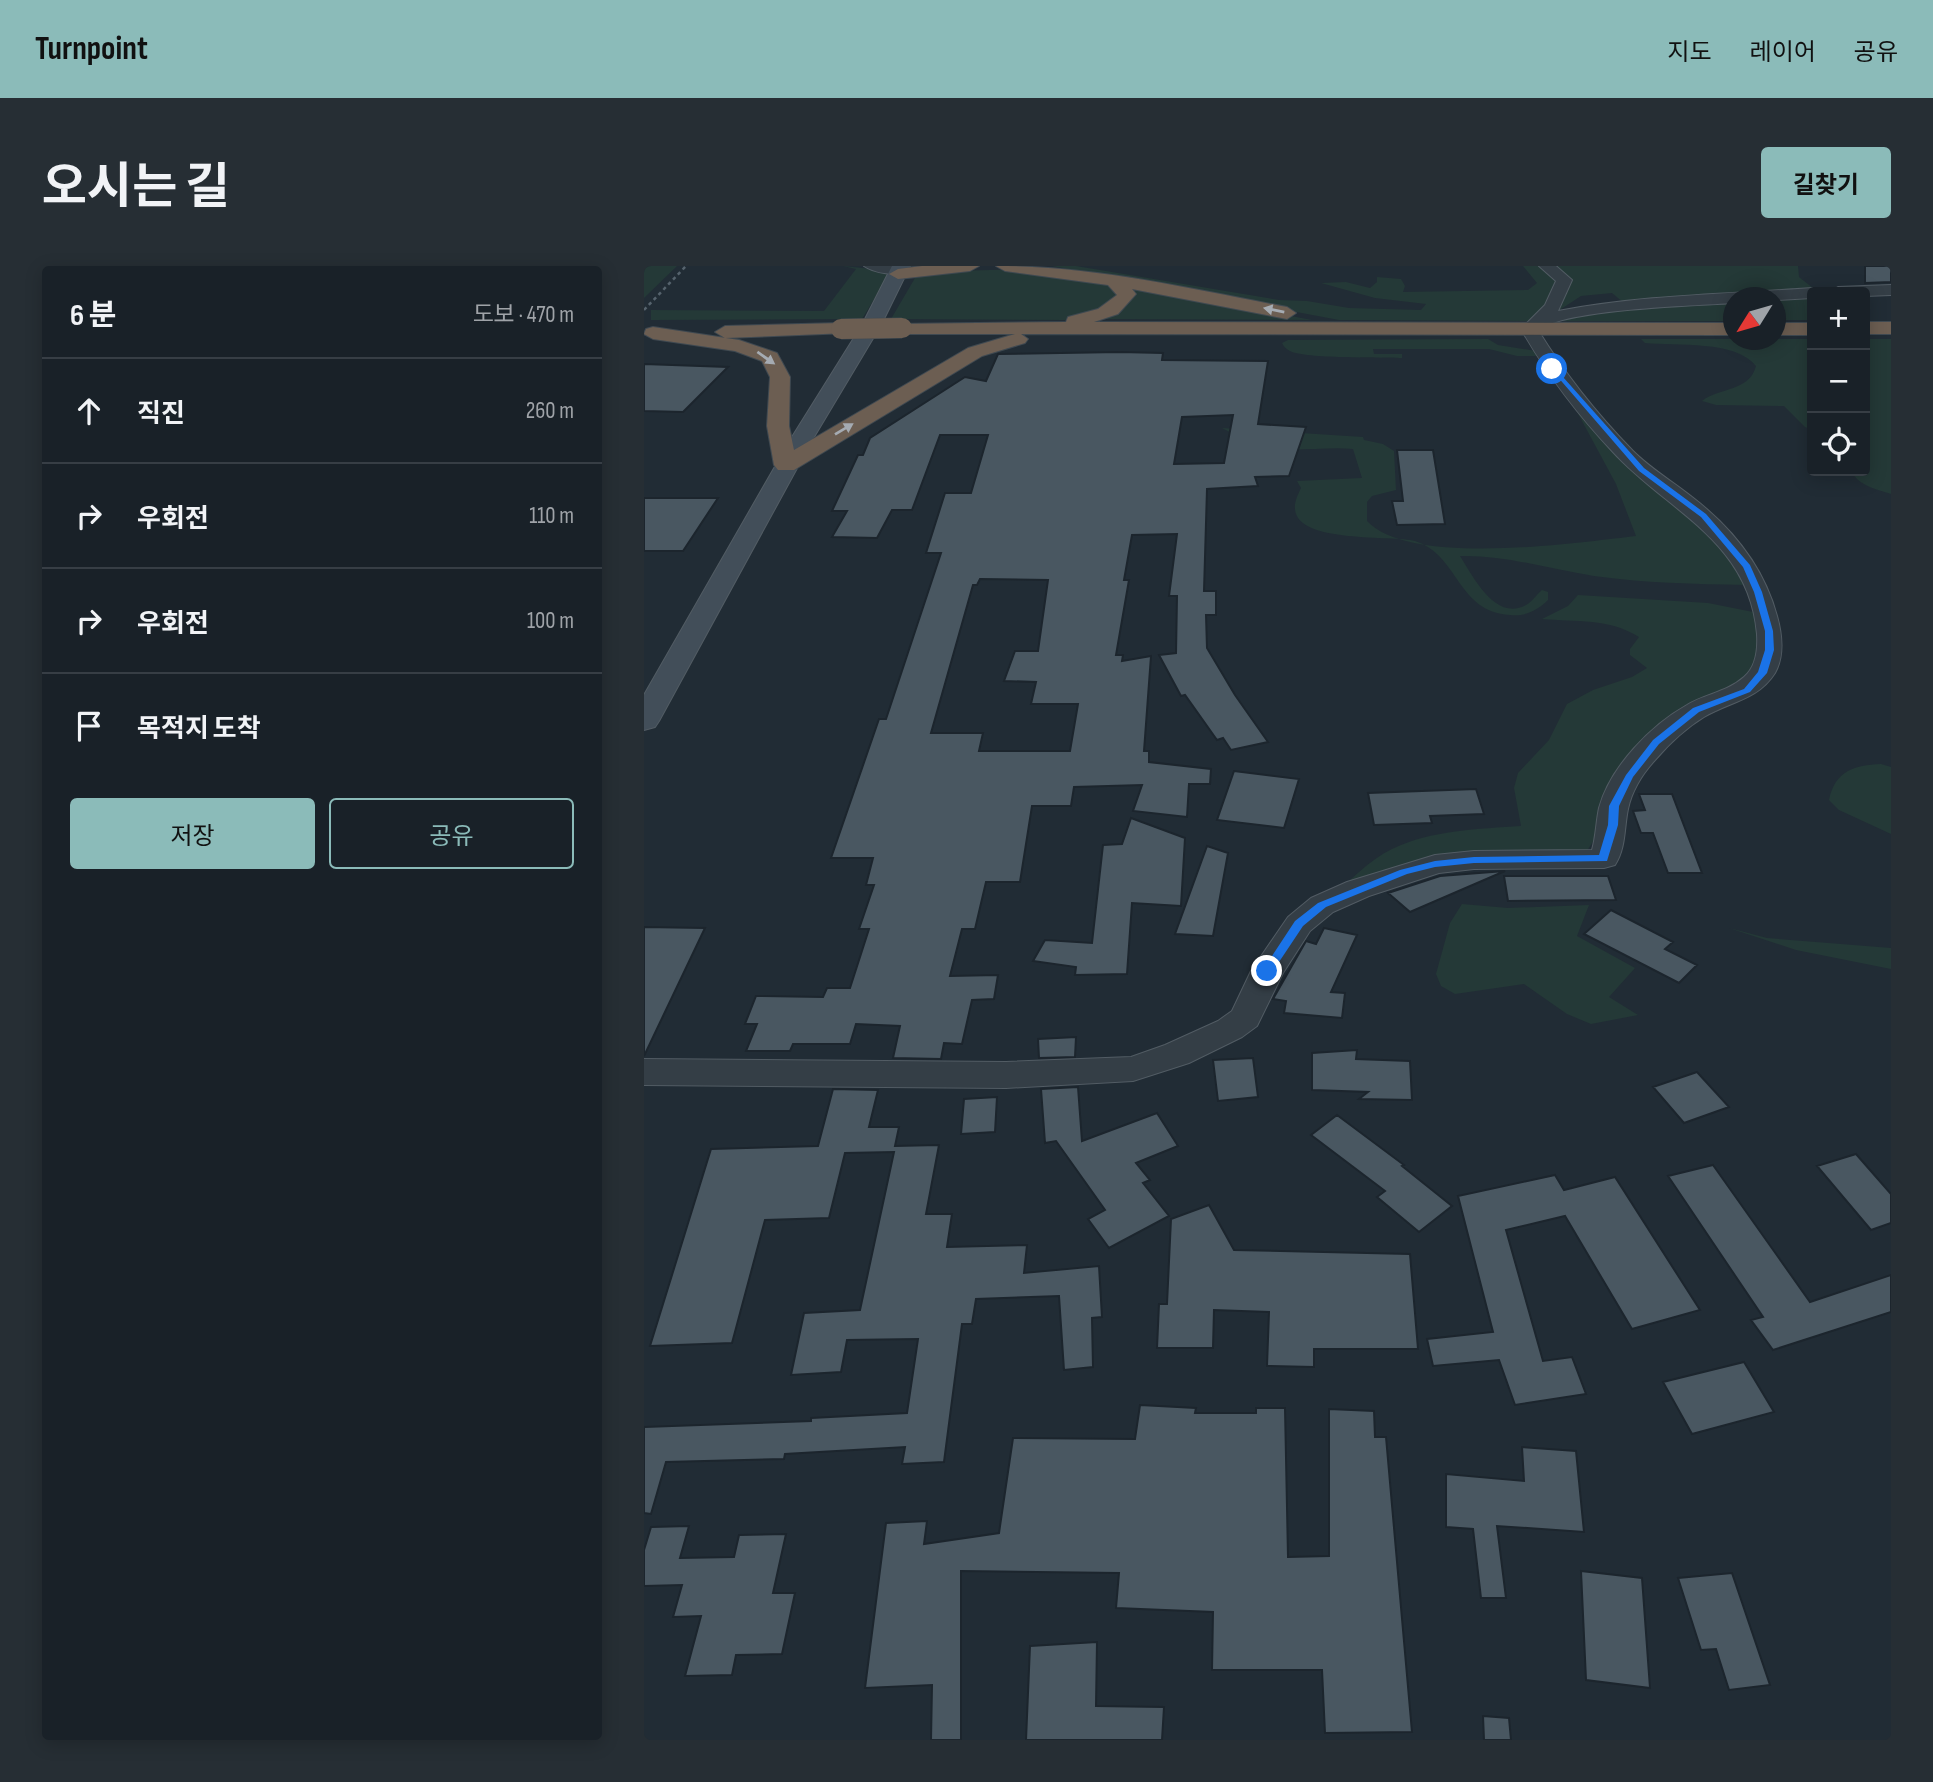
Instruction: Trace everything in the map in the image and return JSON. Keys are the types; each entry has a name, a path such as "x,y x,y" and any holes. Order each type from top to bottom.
{"highway":[{"path":"899,270 970,266"},
{"path":"1005,266 1113,280 1364,329"},
{"path":"983,329 1061,323 1109,312 1122,303 1127,295 1113,280"},
{"path":"648,333 902,328 1364,329 1537,324 1723,329"},
{"path":"1870,328 1891,328"},
{"path":"1786,329 1807,329"},
{"path":"648,333 739,346 770,357 780,377 778,426 786,465 975,352 1006,342 1068,330"}],"main road":[{"path":"644,721 786,465 860,348 899,270"}],"street":[{"path":"872,266 899,270"},
{"path":"1537,324 1561,292 1564,280 1547,266"},
{"path":"1870,291 1891,290"},
{"path":"1786,295 1807,293"},
{"path":"1537,324 1641,305 1723,299"},
{"path":"644,1072 1006,1075 1133,1069 1198,1044 1230,1029 1245,1018 1267,971 1299,924 1322,905 1358,889 1435,864 1474,860 1604,859 1613,825 1614,806 1629,777 1656,742 1696,710 1747,691 1762,673 1769,650 1769,631 1758,592 1747,567 1703,516 1659,485 1633,461 1561,380 1537,324"}],"green space":[{"path":"644,266 677,266 644,298"},
{"path":"843,266 891,271 862,319 651,320 651,310 824,311 856,269"},
{"path":"1052,266 1076,266 1279,300 1307,301 1349,308 1421,310 1426,304 1375,298 1321,283 1346,282 1370,288 1377,282 1377,277 1401,279 1405,286 1403,292 1528,290 1537,283 1523,266 1541,266 1559,281 1543,311 1527,321 1339,320"},
{"path":"1551,266 1798,266 1799,277 1812,287 1786,290 1786,287 1723,287 1723,295 1624,303 1612,293 1581,296 1555,313 1565,295"},
{"path":"1024,269 1111,285 1118,294 1112,304 1066,320 891,319 915,278 954,271"},
{"path":"1144,288 1312,320 1092,319 1132,290"},
{"path":"1807,297 1807,320 1786,320 1786,298"},
{"path":"1723,302 1723,321 1556,321 1579,314"},
{"path":"1488,339 1498,345 1536,351 1539,356 1517,356 1489,349 1373,349 1374,354 1402,354 1402,358 1326,356 1298,354 1285,348 1282,343 1288,340"},
{"path":"1641,339 1723,339 1723,349 1705,346 1645,343"},
{"path":"1786,339 1807,339 1807,428 1784,406 1716,405 1702,401 1741,385 1752,374 1756,366 1728,350 1786,350"},
{"path":"1870,339 1891,339 1891,494 1863,484 1854,476 1870,476"},
{"path":"1568,395 1716,537 1745,585 1613,578 1511,560 1460,556 1478,585 1504,607 1515,609 1526,605 1542,590 1548,592 1548,600 1536,610 1510,615 1493,612 1479,604 1468,594 1441,558 1421,544 1455,548 1495,548 1636,536 1616,484"},
{"path":"1222,428 1363,437 1364,440 1383,444 1394,451 1396,490 1372,496 1367,502 1367,521 1388,535 1403,539 1328,533 1312,528 1300,520 1295,509 1301,488 1297,481 1362,478 1353,449 1276,449 1248,442"},
{"path":"1578,595 1708,603 1758,613 1763,640 1752,675 1689,710 1587,851 1460,856 1331,897 1375,859 1407,843 1455,832 1521,826 1514,788 1518,773 1549,740 1567,704 1647,668 1630,655 1630,649 1639,637 1628,631 1592,622 1542,619 1568,606"},
{"path":"1881,764 1891,767 1891,834 1839,810 1829,800 1841,776 1854,768"},
{"path":"1462,904 1508,908 1589,905 1577,936 1635,968 1609,997 1638,1015 1591,1024 1567,1014 1524,984 1455,994 1441,986 1436,974 1450,923"},
{"path":"1729,928 1767,938 1891,948 1891,969 1796,950"}],"building":[{"path":"1865,266 1891,266 1891,282 1865,283"},
{"path":"1163,353 1162,360 1268,361 1258,424 1306,427 1289,476 1255,477 1258,486 1207,489 1204,591 1216,591 1216,615 1206,615 1207,648 1268,742 1231,750 1223,738 1217,740 1185,695 1181,696 1159,655 1176,653 1177,596 1169,596 1177,534 1132,535 1124,580 1129,580 1116,655 1123,655 1122,661 1151,656 1144,751 1149,751 1149,762 1211,769 1210,784 1189,784 1187,817 1133,811 1142,785 1074,787 1071,806 1032,806 1020,882 986,882 975,929 962,929 950,976 998,975 994,999 972,1000 962,1044 944,1043 941,1059 893,1058 900,1026 856,1024 850,1044 793,1044 790,1051 746,1051 757,1024 745,1024 756,996 823,997 827,988 850,988 869,929 859,929 874,885 866,885 873,858 831,858 879,719 886,719 941,553 926,553 945,493 971,493 988,435 940,435 912,510 892,510 877,538 832,537 847,511 832,511 858,455 863,455 870,438 965,377 986,381 998,354","holes":["1233,415 1224,463 1174,464 1182,417","980,579 1048,580 1038,651 1015,651 1004,681 1036,682 1031,704 1078,704 1070,751 979,751 983,733 931,733 973,585 977,585"]},
{"path":"644,364 728,367 683,412 644,411"},
{"path":"1397,450 1433,450 1445,524 1397,525 1392,501 1403,501"},
{"path":"644,498 718,498 683,551 644,551"},
{"path":"1234,771 1299,779 1284,828 1217,820"},
{"path":"1476,789 1484,814 1430,816 1432,823 1374,825 1368,793"},
{"path":"1639,794 1672,794 1702,873 1668,873 1653,833 1641,833 1633,811 1645,810"},
{"path":"1131,818 1185,838 1181,906 1132,903 1127,974 1075,975 1076,967 1033,961 1045,940 1092,943 1103,845 1122,844"},
{"path":"1207,846 1228,853 1213,936 1175,934"},
{"path":"1505,871 1410,912 1388,893 1440,876"},
{"path":"1504,876 1608,876 1616,900 1508,901"},
{"path":"1611,910 1673,942 1665,949 1697,965 1679,983 1584,934"},
{"path":"644,927 705,928 644,1056"},
{"path":"1324,928 1357,935 1331,992 1345,993 1342,1018 1284,1013 1286,1001 1273,999 1306,941 1316,944"},
{"path":"1076,1037 1075,1057 1039,1058 1038,1039"},
{"path":"1357,1050 1356,1059 1410,1061 1412,1100 1359,1099 1368,1092 1312,1090 1312,1053"},
{"path":"1253,1058 1258,1097 1218,1101 1213,1060"},
{"path":"1697,1072 1729,1107 1684,1123 1653,1087"},
{"path":"1078,1087 1082,1141 1157,1113 1178,1146 1136,1163 1150,1180 1143,1183 1169,1216 1109,1248 1088,1219 1105,1210 1056,1141 1045,1143 1041,1089"},
{"path":"833,1089 878,1090 869,1127 899,1127 895,1146 939,1145 926,1214 952,1214 947,1247 1027,1245 1024,1273 1099,1266 1102,1317 1092,1318 1093,1367 1064,1370 1059,1296 976,1299 972,1324 962,1324 944,1462 902,1464 905,1447 785,1454 784,1459 666,1462 651,1514 644,1513 644,1427 811,1421 811,1418 907,1413 918,1339 847,1340 841,1372 791,1375 804,1313 860,1310 894,1152 845,1153 829,1218 765,1220 732,1343 650,1346 711,1149 818,1146"},
{"path":"997,1097 995,1132 961,1134 964,1099"},
{"path":"1337,1115 1404,1165 1402,1166 1452,1206 1419,1232 1377,1197 1385,1191 1311,1135"},
{"path":"1856,1154 1891,1194 1891,1223 1871,1230 1817,1166"},
{"path":"1713,1165 1810,1302 1891,1275 1891,1312 1773,1350 1751,1320 1763,1317 1668,1176"},
{"path":"1555,1175 1564,1190 1615,1177 1700,1310 1632,1329 1565,1216 1506,1230 1543,1361 1572,1357 1586,1394 1515,1405 1499,1360 1433,1366 1427,1339 1493,1332 1458,1196"},
{"path":"1209,1205 1234,1250 1410,1254 1418,1349 1314,1349 1314,1367 1267,1366 1269,1312 1214,1310 1213,1348 1157,1348 1159,1304 1167,1304 1171,1219"},
{"path":"1744,1362 1774,1412 1692,1434 1663,1382"},
{"path":"1140,1405 1196,1408 1195,1413 1256,1413 1256,1408 1285,1408 1288,1557 1329,1556 1329,1409 1374,1411 1375,1437 1386,1437 1412,1732 1325,1733 1322,1670 1212,1670 1213,1612 1116,1608 1119,1573 961,1571 961,1740 931,1740 932,1685 865,1688 886,1523 927,1521 924,1544 999,1533 1013,1438 1135,1439"},
{"path":"1522,1447 1576,1451 1584,1532 1497,1526 1506,1598 1481,1598 1473,1529 1446,1527 1446,1474 1524,1481"},
{"path":"689,1526 680,1558 734,1557 739,1535 786,1534 773,1593 795,1593 782,1654 736,1655 732,1675 685,1676 701,1616 673,1617 682,1585 644,1586 644,1550 651,1527"},
{"path":"1581,1571 1642,1578 1650,1688 1586,1680"},
{"path":"1732,1573 1770,1685 1729,1690 1716,1649 1701,1650 1678,1578"},
{"path":"1097,1642 1096,1706 1164,1707 1162,1740 1026,1740 1030,1646"},
{"path":"1483,1716 1509,1718 1511,1740 1484,1740"}],"railway":[{"path":"644,310 686,266"}],"route":[{"path":"1267,971 1299,924 1322,905 1404,872 1435,864 1474,860 1604,859 1613,825 1614,806 1629,777 1656,742 1696,710 1747,691 1762,673 1769,650 1769,631 1758,592 1747,567 1703,516 1641,470 1552,369"}]}
